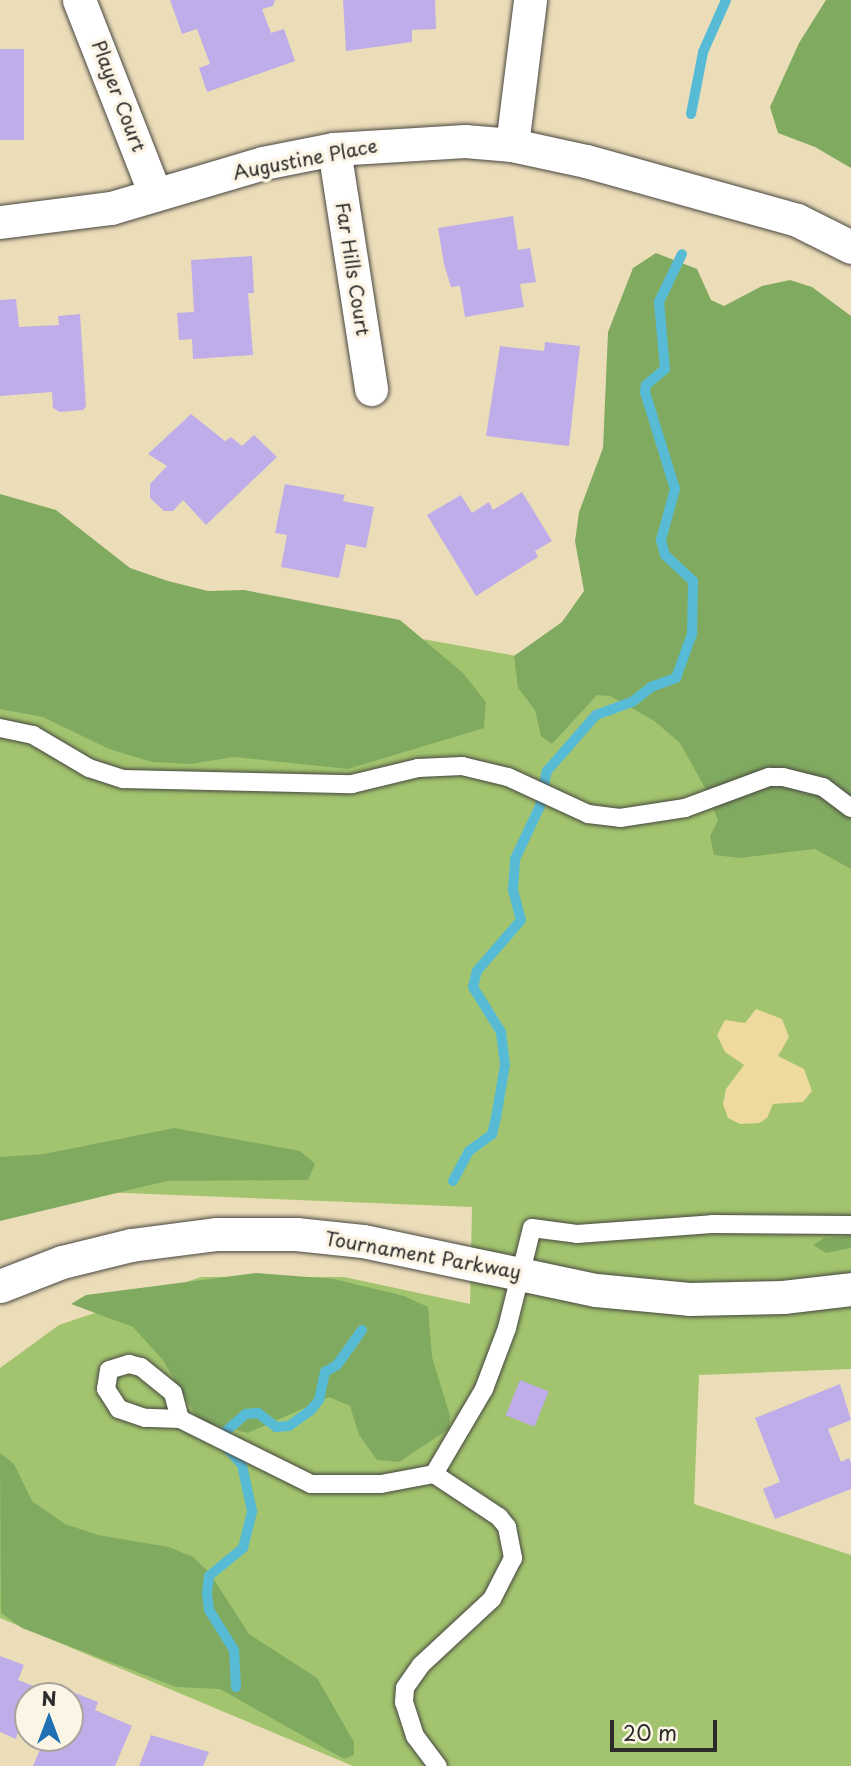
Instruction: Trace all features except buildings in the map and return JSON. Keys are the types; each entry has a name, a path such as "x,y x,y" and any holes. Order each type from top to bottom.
{"street":[{"name":"Player Court","path":"79,0 155,194"},
{"path":"512,145 530,0"},
{"name":"Augustine Place","path":"0,222 111,208 155,194 334,149 398,142 512,145 797,220 851,247"},
{"name":"Far Hills Court","path":"334,149 372,389"},
{"name":"Tournament Parkway","path":"0,1286 62,1262 131,1245 217,1234 296,1234 363,1241 596,1290 689,1298 783,1297 851,1289"}],"lane":[{"path":"0,728 33,735 89,768 122,779 352,784 441,766 508,777 573,808 604,817 643,816 685,808 769,777 783,777 822,787 851,808"},
{"path":"434,1474 485,1389 508,1328 532,1228 577,1234 712,1224 851,1225"},
{"path":"187,1423 311,1484 381,1483 434,1474 499,1517 508,1527 513,1558 492,1599 421,1665 405,1688 404,1702 415,1736 438,1766"}],"green space":[{"path":"826,0 851,0 851,168 815,147 778,133 770,107 799,43"},
{"path":"656,253 697,269 711,300 724,306 762,286 790,280 812,287 851,316 851,869 815,849 740,858 714,855 710,836 718,820 705,788 680,743 653,720 610,696 597,695 552,744 541,736 535,710 518,688 514,656 562,622 584,591 575,541 579,512 603,448 608,332 633,268"},
{"path":"0,494 56,510 130,568 168,581 208,591 244,590 400,620 463,673 486,702 484,728 348,769 234,757 191,764 152,762 109,749 43,717 0,709"},
{"path":"0,549 121,585 606,672 851,755 851,1369 699,1375 694,1504 851,1555 851,1766 353,1766 0,1618 0,1368 59,1325 201,1277 344,1277 470,1304 472,1207 0,1188"},
{"path":"174,1128 300,1151 315,1164 308,1180 167,1181 0,1221 0,1157 44,1154"},
{"path":"851,1236 851,1248 826,1253 813,1245 824,1238"},
{"path":"256,1273 334,1279 404,1296 428,1307 432,1357 450,1416 449,1429 399,1462 377,1460 359,1435 350,1406 329,1397 248,1433 199,1421 162,1359 133,1327 71,1304 86,1295"},
{"path":"0,1453 14,1464 32,1501 65,1524 98,1535 169,1547 193,1557 209,1572 249,1634 317,1678 354,1742 354,1755 344,1759 220,1689 176,1687 22,1628 1,1613"}],"sand":[{"path":"756,1009 782,1019 789,1037 778,1056 804,1069 812,1091 803,1102 773,1104 767,1118 759,1123 740,1124 728,1118 723,1104 726,1089 744,1065 725,1052 717,1035 725,1020 745,1023"}],"waterway":[{"path":"691,114 703,52 726,0"},
{"path":"453,1181 469,1151 492,1134 496,1118 505,1065 501,1032 473,987 477,971 521,920 513,890 515,859 540,806 547,771 596,715 632,702 651,687 676,678 692,634 693,581 665,555 661,540 675,489 645,392 646,385 665,369 659,302 682,254"},
{"path":"236,1687 234,1650 209,1610 207,1593 209,1576 243,1548 252,1511 242,1465 225,1446 225,1432 246,1414 258,1413 276,1427 289,1426 311,1410 319,1400 325,1372 337,1365 362,1330"}]}
